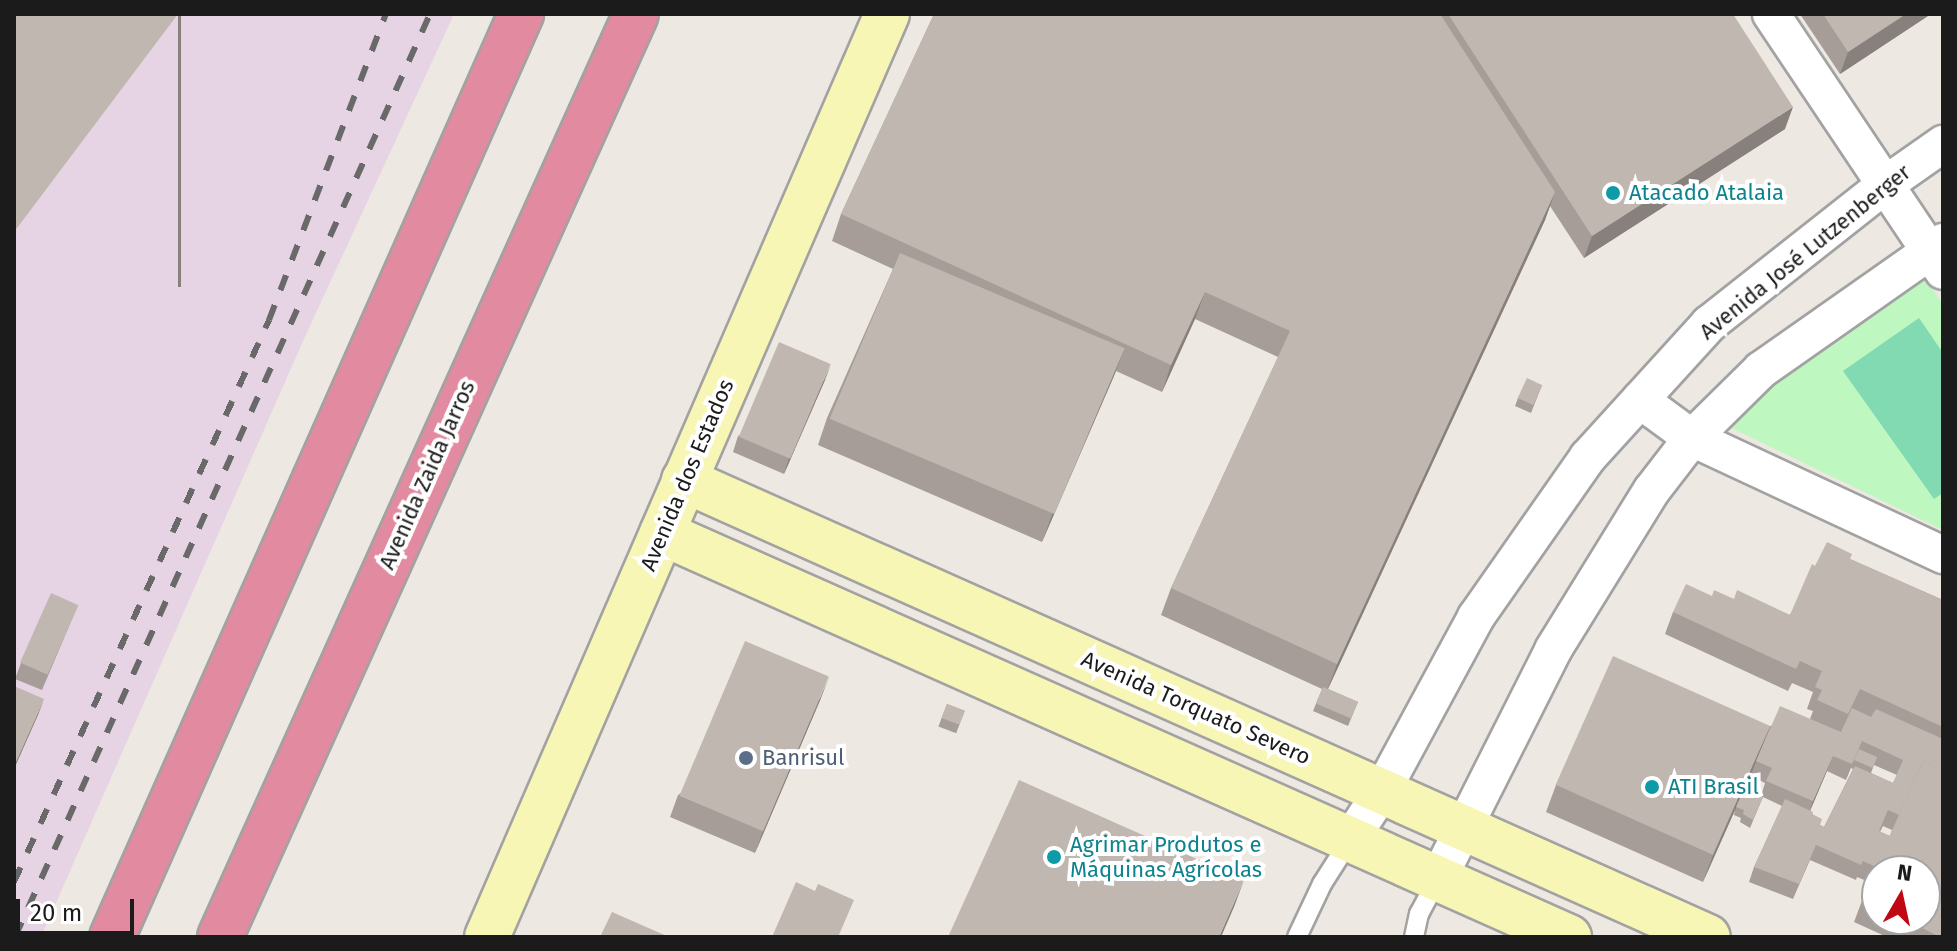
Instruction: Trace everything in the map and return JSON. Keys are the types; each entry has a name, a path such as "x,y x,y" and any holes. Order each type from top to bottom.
{"highway":[{"path":"112,937 521,14"},
{"name":"Avenida Zaida Jarros","path":"220,937 636,14"}],"street":[{"name":"Avenida dos Estados","path":"487,937 887,14"},
{"path":"1438,879 1553,650 1652,490 1692,438 1761,370 1938,255 1771,14"},
{"name":"Avenida José Lutzenberger","path":"1350,840 1382,791 1476,617 1588,457 1709,324 1886,184 1943,144"},
{"path":"1640,400 1692,438 1943,555"},
{"name":"Avenida Torquato Severo","path":"684,480 1708,937"},
{"path":"662,533 1569,937"},
{"path":"1018,692 1047,642"}],"lane":[{"path":"1297,937 1322,884 1350,840"},
{"path":"1414,937 1419,914 1438,879"}],"shaded area":[{"path":"14,14 454,14 303,341 41,937 14,937"}],"green space":[{"path":"1922,273 1943,305 1943,530 1719,422"},
{"path":"1919,318 1943,353 1943,493 1934,499 1843,371"}],"building":[{"path":"14,14 178,14 14,232"},
{"path":"934,14 1440,14 1555,192 1337,664 1171,588 1290,331 1205,292 1171,365 841,214"},
{"name":"Atacado Atalaia","path":"1448,14 1733,14 1793,107 1592,236"},
{"path":"1823,14 1906,14 1848,52"},
{"path":"900,253 1125,348 1054,514 830,419"},
{"path":"779,342 831,364 790,459 739,437"},
{"path":"1527,378 1542,385 1533,405 1518,398"},
{"path":"1827,542 1852,554 1850,559 1943,600 1943,727 1860,689 1848,714 1817,700 1822,690 1815,687 1822,671 1800,661 1796,669 1673,612 1686,584 1712,596 1714,590 1734,599 1737,590 1790,615 1812,564 1815,566"},
{"path":"51,593 78,605 47,675 20,662"},
{"name":"Banrisul","path":"745,641 829,677 763,831 679,796"},
{"name":"ATI Brasil","path":"1613,656 1770,726 1713,855 1556,785"},
{"path":"14,686 44,699 14,766"},
{"path":"1323,687 1358,702 1351,718 1316,704"},
{"path":"947,704 965,711 959,725 942,718"},
{"path":"1780,706 1841,732 1852,708 1871,717 1876,709 1943,739 1943,770 1923,761 1899,815 1888,810 1879,831 1890,836 1881,855 1861,855 1861,865 1816,845 1799,884 1754,867 1785,799 1813,812 1822,819 1820,825 1824,827 1855,766 1893,783 1903,760 1862,741 1852,764 1833,756 1813,801 1766,781 1772,768 1756,761"},
{"path":"1859,749 1877,757 1872,768 1854,760"},
{"path":"1923,761 1943,770 1943,937 1936,935 1941,935 1941,855 1881,855"},
{"name":"Agrimar Produtos e Máquinas Agrícolas","path":"1019,780 1244,880 1219,937 948,937"},
{"path":"1744,789 1763,797 1753,820 1743,814 1744,810 1736,807"},
{"path":"796,882 815,891 818,884 854,900 838,937 772,937"},
{"path":"612,912 669,937 600,937"}],"railway":[{"path":"14,882 269,320 386,14"},
{"path":"15,937 430,14"}],"place":[{"name":"Atacado Atalaia","path":"1613,193"},
{"name":"Banrisul","path":"746,758"},
{"name":"ATI Brasil","path":"1652,787"},
{"name":"Agrimar Produtos e Máquinas Agrícolas","path":"1054,857"}]}
